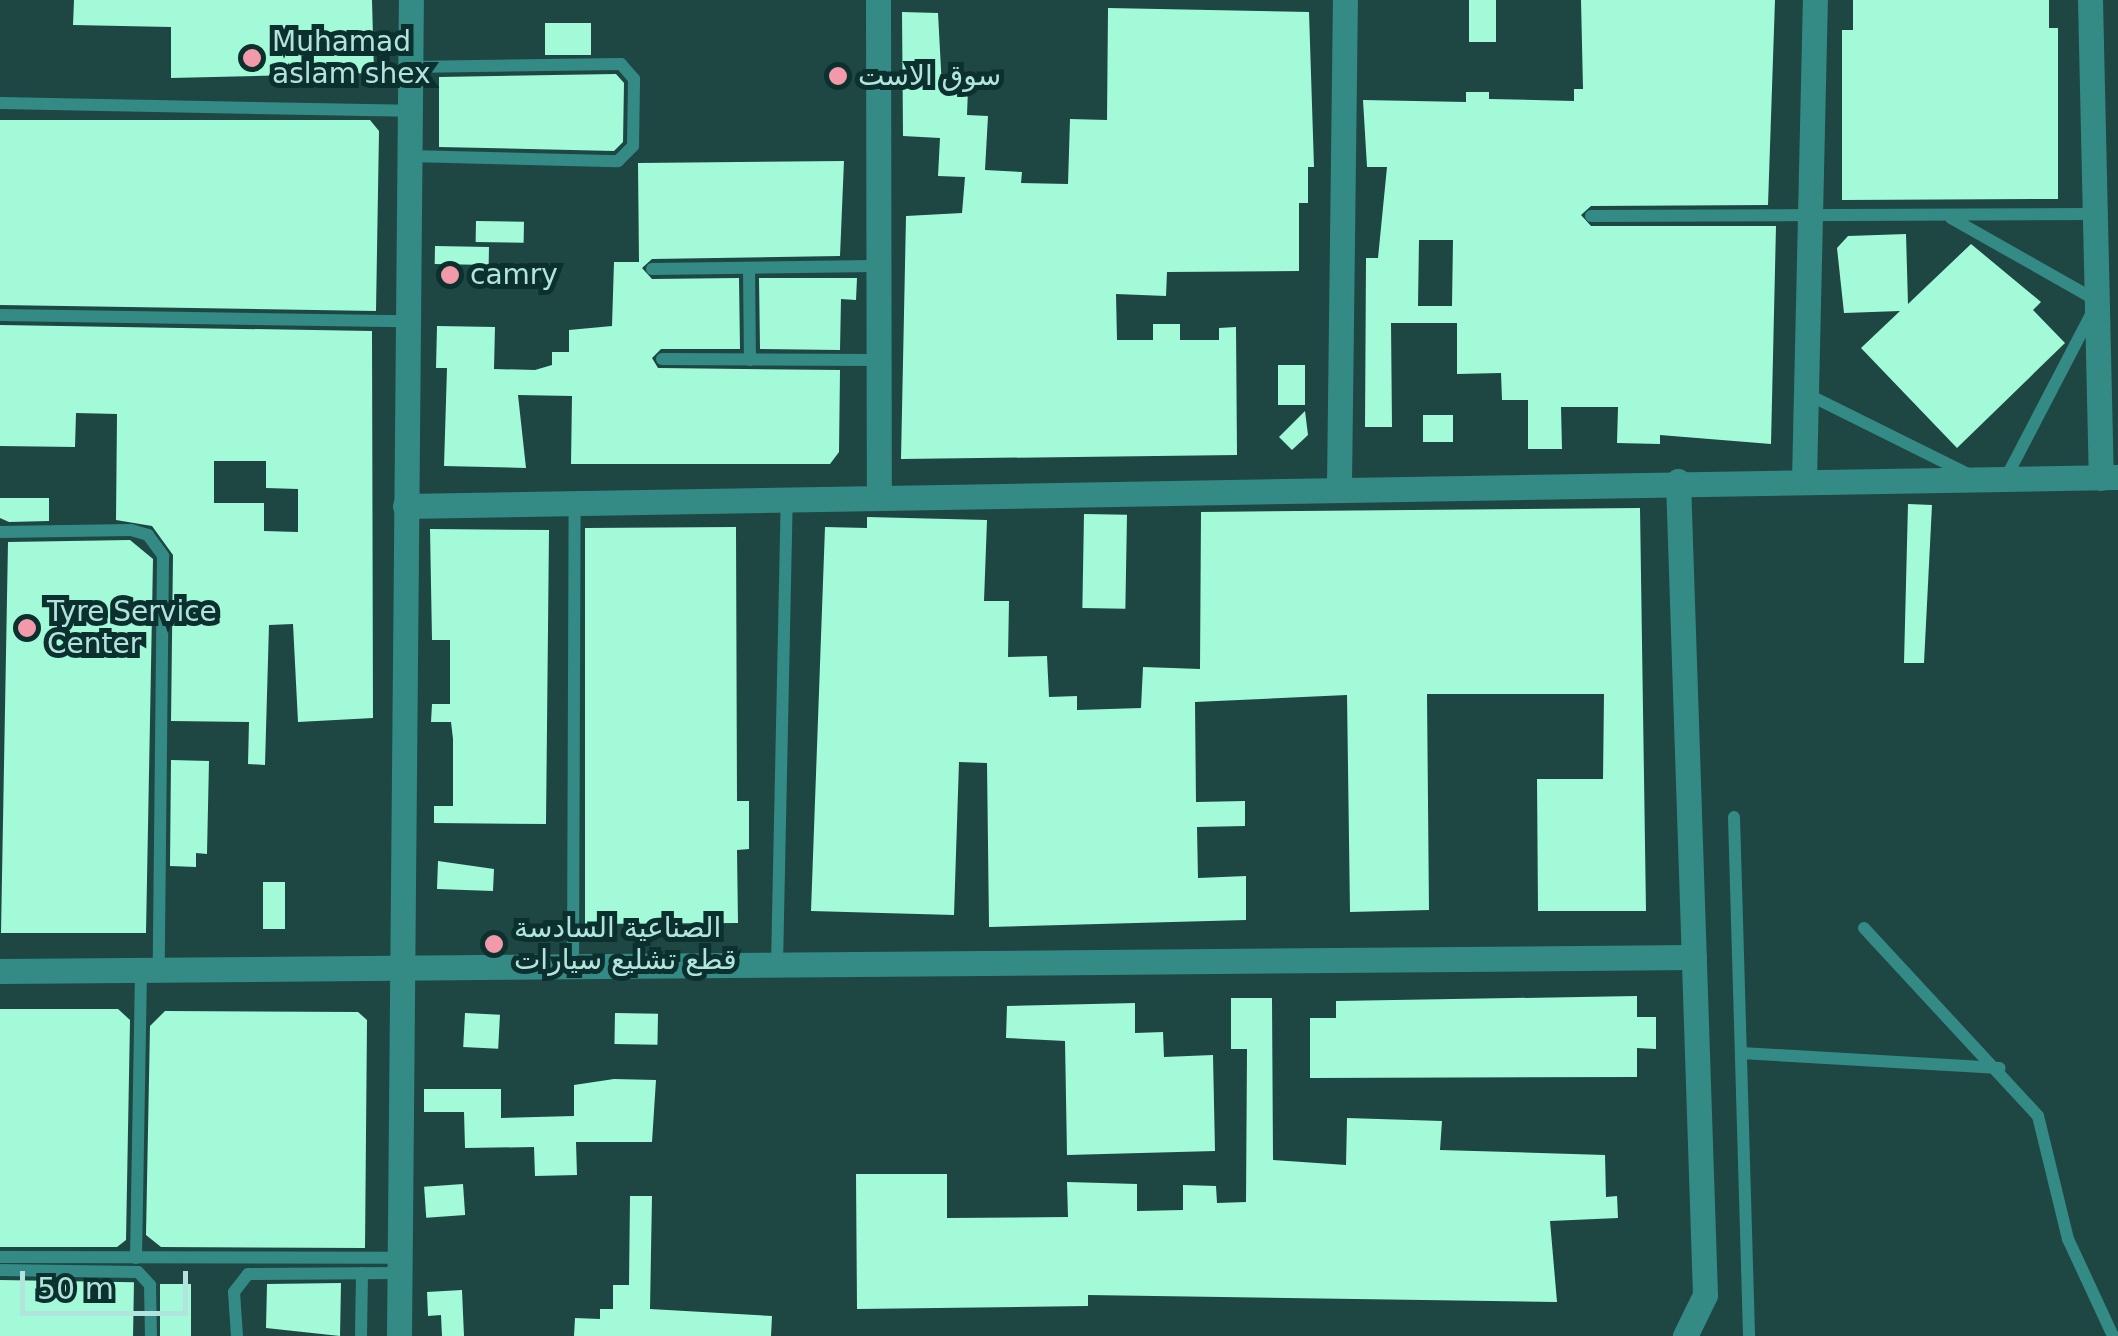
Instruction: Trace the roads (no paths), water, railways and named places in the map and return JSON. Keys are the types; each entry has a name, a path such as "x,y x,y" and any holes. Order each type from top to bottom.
{"street":[{"path":"399,1336 407,969 404,320 411,0"},
{"path":"878,0 874,360 878,492"},
{"path":"1339,485 1345,0"},
{"path":"1804,480 1815,0"},
{"path":"406,506 878,492 2110,478 2098,301 2090,0"},
{"path":"1678,481 1705,1295 1685,1336"},
{"path":"0,971 1694,957"}],"lane":[{"path":"408,156 618,161 633,146 634,79 621,64 410,67"},
{"path":"0,103 409,111"},
{"path":"1591,216 1810,219 2096,214"},
{"path":"1950,217 2098,301 2006,478"},
{"path":"652,269 875,266"},
{"path":"749,268 750,360"},
{"path":"0,315 404,320"},
{"path":"662,359 874,360"},
{"path":"1806,392 1976,478"},
{"path":"778,966 787,495"},
{"path":"572,968 575,501"},
{"path":"0,532 130,530 155,540 163,556 136,1258"},
{"path":"1734,817 1750,1336"},
{"path":"1864,928 2000,1068 2042,1125 2068,1238 2113,1336"},
{"path":"1741,1053 2000,1068"},
{"path":"0,1258 400,1265"},
{"path":"237,1336 234,1292 248,1274 362,1273 400,1265"},
{"path":"0,1270 138,1272 150,1285 150,1336"},
{"path":"361,1336 362,1273"}],"place":[{"name":"Muhamad aslam shex","path":"252,58"},
{"name":"سوق الاست","path":"838,76"},
{"name":"camry","path":"450,275"},
{"name":"Tyre Service Center","path":"27,628"},
{"name":"الصناعية السادسة قطع تشليع سيارات","path":"494,944"}]}
